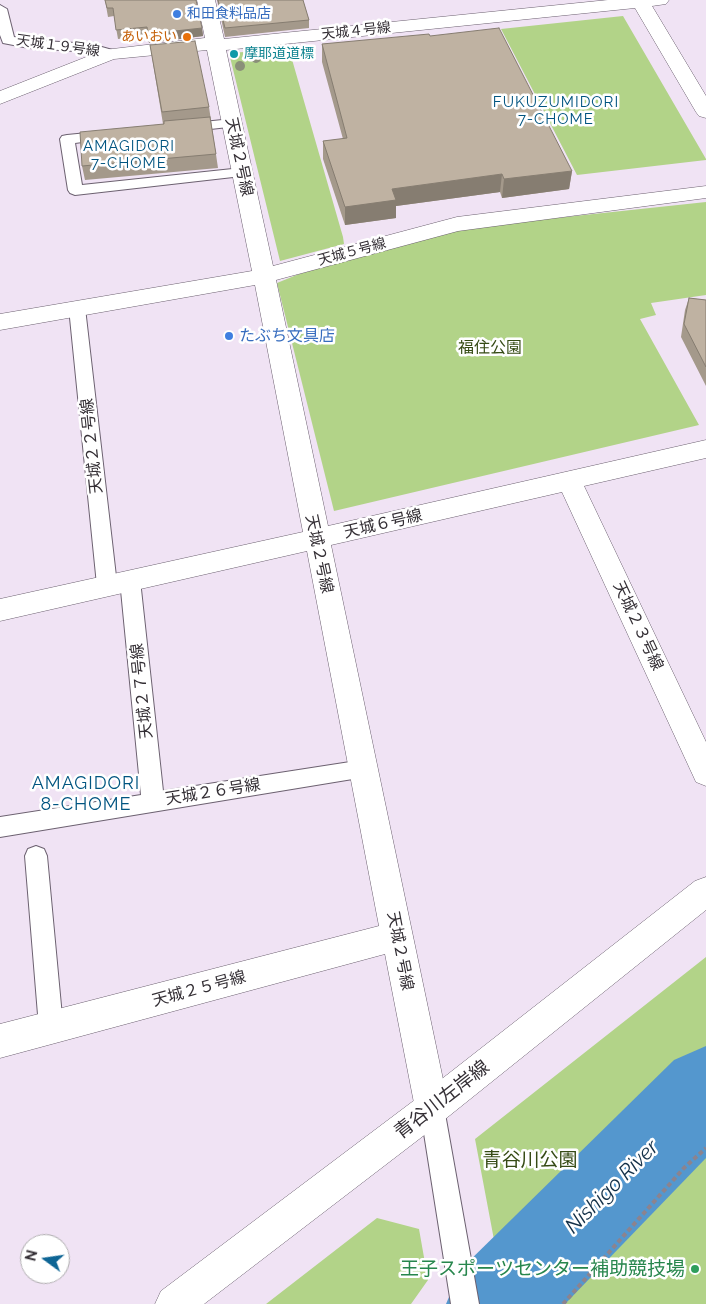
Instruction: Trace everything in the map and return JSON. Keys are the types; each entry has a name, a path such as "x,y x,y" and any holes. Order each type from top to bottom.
{"street":[{"name":"天城２号線","path":"206,0 432,1108"},
{"name":"天城４号線","path":"0,98 111,54 198,45 216,46 441,14 660,0"},
{"path":"639,1 704,103"},
{"name":"天城５号線","path":"0,322 263,276 457,224 706,192"},
{"name":"天城６号線","path":"0,610 706,449"},
{"name":"天城２３号線","path":"569,480 706,773"},
{"name":"青谷川左岸線","path":"174,1304 432,1108 706,891"},
{"name":"天城２５号線","path":"0,1041 397,936"}],"lane":[{"name":"天城１９号線","path":"0,9 8,40 29,44 91,48 111,54"},
{"path":"172,129 232,123"},
{"path":"125,134 67,139 75,190 242,172"},
{"name":"天城２２号線","path":"77,308 119,583"},
{"name":"天城２７号線","path":"119,583 153,802"},
{"name":"天城２６号線","path":"0,827 363,769"},
{"path":"36,856 51,1027"},
{"path":"432,1108 465,1304"}],"path":[{"path":"563,1304 684,1168 706,1148"}],"green space":[{"path":"623,16 706,160 577,175 501,29"},
{"path":"289,49 344,244 280,261 229,53"},
{"name":"福住公園","path":"706,202 706,295 651,303 656,315 640,319 699,425 334,511 277,283 299,274 415,240 472,227"},
{"name":"青谷川公園","path":"706,957 706,1060 498,1261 475,1139"},
{"path":"706,1148 706,1304 563,1304 684,1168"},
{"path":"377,1218 419,1229 428,1280 411,1304 266,1304"}],"building":[{"path":"105,0 196,0 202,28 148,34 147,27 116,30 113,8 107,8"},
{"path":"218,0 303,0 309,20 225,28"},
{"path":"499,28 572,171 504,179 502,174 392,189 396,200 345,207 323,141 347,138 322,44 429,34 430,36"},
{"path":"195,41 209,107 162,112 150,45"},
{"path":"210,117 216,154 82,166 80,132 164,124 164,121"},
{"path":"689,298 706,300 706,367 684,324"}],"waterway":[{"name":"Nishigo River","path":"496,1304 706,1092"}],"place":[{"name":"和田食料品店","path":"177,14"},
{"name":"あいおい","path":"187,37"},
{"name":"摩耶道道標","path":"234,54"},
{"name":"たぶち文具店","path":"229,336"},
{"name":"王子スポーツセンター補助競技場","path":"695,1269"}],"district":[{"name":"FUKUZUMIDORI 7-CHOME","path":"556,110"},
{"name":"AMAGIDORI 7-CHOME","path":"129,154"},
{"name":"AMAGIDORI 8-CHOME","path":"86,794"}]}
